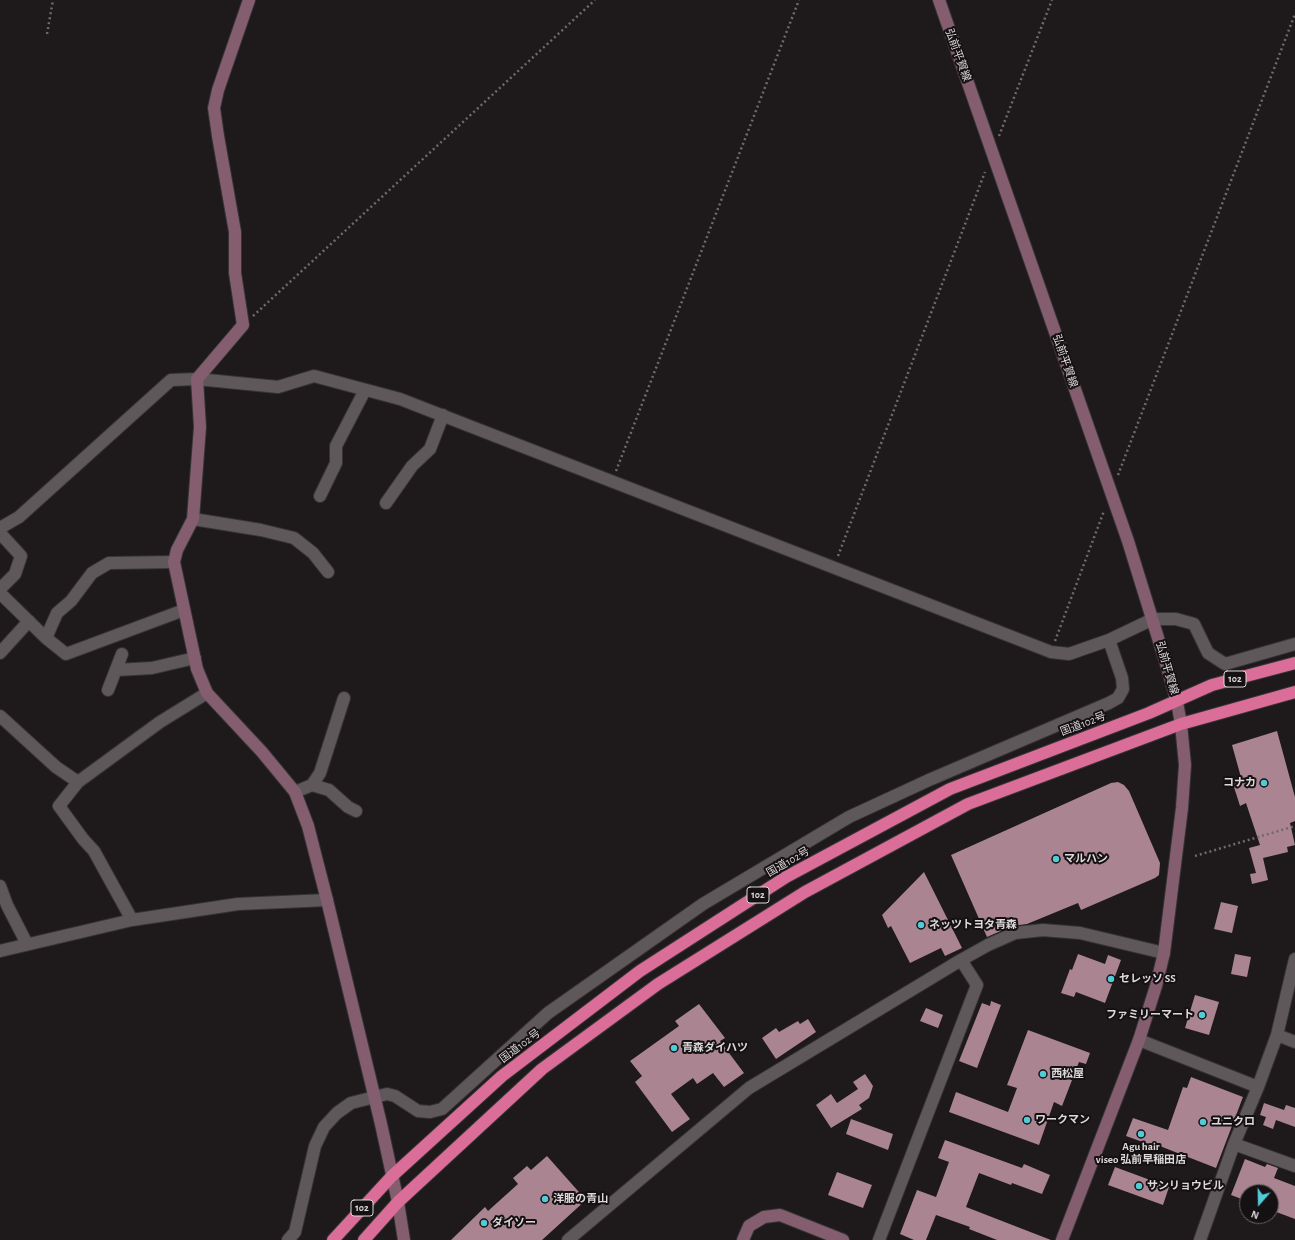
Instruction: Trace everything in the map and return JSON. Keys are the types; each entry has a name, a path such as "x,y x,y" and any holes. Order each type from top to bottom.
{"highway":[{"name":"国道102号","path":"333,1240 392,1176 502,1076 640,971 786,877 950,789 1177,702 1212,685 1295,663"},
{"name":"102","path":"364,1240 398,1202 542,1069 658,984 805,892 968,804 1181,724 1295,692"}],"street":[{"path":"249,0 218,90 214,108 235,232 235,273 243,325 197,379 200,427 193,519 177,550 174,562 195,658 207,693 262,752 295,792 308,826 374,1096 398,1202 404,1240"},
{"name":"弘前平賀線","path":"939,0 993,152 1153,619 1177,702 1181,724 1185,765 1182,808 1164,953 1156,986 1139,1040 1062,1240"},
{"path":"0,528 19,517 172,380 197,379 278,388 314,376 400,399 443,415 1050,652 1069,654 1110,640 1153,619 1176,619 1194,624 1208,653 1225,664 1295,644"},
{"path":"320,496 336,463 336,446 365,390"},
{"path":"386,503 412,466 430,448 443,415"},
{"path":"193,519 261,530 294,538 313,554 328,572"},
{"path":"0,533 21,556 15,574 0,590"},
{"path":"46,638 57,613 71,601 92,573 109,563 174,562"},
{"path":"0,594 46,638 66,654 184,610"},
{"path":"0,653 29,621"},
{"path":"288,1240 295,1232 315,1146 324,1127 336,1113 351,1103 374,1096 387,1094 395,1096 418,1111 430,1112 442,1109 548,1013 703,904 849,817 929,780 1109,704 1118,698 1123,689 1122,678 1110,640"},
{"path":"108,690 122,654"},
{"path":"116,670 152,668 195,658"},
{"path":"132,920 94,851 82,839 59,806 78,782 160,722 207,693"},
{"path":"295,792 312,785 320,772 344,698"},
{"path":"0,716 56,767 78,782"},
{"path":"312,785 329,790 348,807 356,811"},
{"path":"0,886 7,905 27,944"},
{"path":"0,951 132,920 238,904 327,900"},
{"path":"568,1240 749,1088 961,960 1015,933 1043,930 1080,933 1164,953"},
{"path":"1200,1240 1234,1144 1258,1087 1277,1035 1295,959"},
{"path":"879,1240 977,985 961,960"},
{"path":"1277,1035 1295,1042"},
{"path":"1139,1040 1258,1087"},
{"path":"1234,1144 1295,1166"},
{"path":"743,1240 749,1226 764,1217 780,1215 843,1240"}],"path":[{"path":"47,34 53,0"},
{"path":"243,325 595,0"},
{"path":"612,481 799,0"},
{"path":"833,567 1052,0"},
{"path":"1050,652 1295,14"},
{"path":"1195,856 1295,826"}],"building":[{"name":"コナカ","path":"1277,731 1295,797 1295,821 1290,823 1295,845 1287,847 1288,852 1263,858 1268,880 1252,884 1250,874 1256,873 1249,848 1260,845 1246,803 1240,806 1233,784 1242,781 1232,745"},
{"name":"マルハン","path":"1118,782 1124,785 1129,791 1160,863 1159,875 1081,910 1078,903 1027,924 1012,926 987,937 951,855 1111,783"},
{"path":"924,872 962,948 945,956 941,948 910,963 891,926 888,928 882,915"},
{"path":"1221,902 1238,906 1232,933 1214,929"},
{"path":"1078,954 1105,964 1108,955 1121,960 1105,1003 1076,992 1074,997 1061,993 1070,969 1072,970"},
{"path":"1235,954 1251,957 1247,977 1231,974"},
{"name":"ファミリーマート","path":"1195,995 1219,1002 1209,1035 1185,1028"},
{"path":"991,1001 1001,1005 977,1068 959,1061 982,1003 990,1006"},
{"path":"699,1004 725,1038 720,1041 744,1073 724,1087 713,1073 697,1084 693,1078 671,1094 690,1119 672,1132 635,1082 642,1076 630,1061 679,1026 675,1021"},
{"path":"926,1008 943,1015 938,1028 920,1021"},
{"path":"808,1019 816,1032 776,1059 762,1038 776,1028 779,1032 798,1021 800,1024"},
{"path":"1028,1030 1090,1053 1086,1064 1079,1062 1062,1106 1054,1102 1039,1145 949,1112 956,1092 1008,1112 1017,1088 1007,1085"},
{"path":"865,1074 873,1086 869,1098 859,1105 862,1109 831,1128 816,1105 831,1094 837,1103 858,1089 853,1082"},
{"name":"ユニクロ","path":"1191,1077 1243,1097 1216,1168 1152,1143 1151,1145 1126,1136 1133,1118 1168,1130 1183,1087 1187,1088"},
{"path":"1264,1103 1284,1110 1286,1105 1295,1108 1295,1127 1276,1120 1273,1129 1263,1125 1266,1117 1260,1115"},
{"path":"851,1119 893,1134 888,1150 846,1134"},
{"path":"945,1140 1022,1168 1024,1164 1050,1175 1042,1194 1012,1183 1011,1185 979,1173 966,1207 1051,1240 997,1240 969,1229 970,1227 936,1215 926,1240 914,1240 900,1234 917,1190 936,1197 949,1162 938,1158"},
{"name":"洋服の青山","path":"547,1156 586,1200 542,1240 451,1240 485,1207 488,1211 518,1184 513,1178 527,1166 531,1170"},
{"path":"1245,1159 1265,1167 1267,1164 1278,1168 1274,1178 1295,1186 1295,1219 1279,1213 1279,1184 1239,1184 1239,1198 1231,1195"},
{"name":"サンリョウビル","path":"1115,1167 1169,1187 1163,1205 1108,1185"},
{"path":"837,1172 872,1185 863,1208 828,1195"}],"place":[{"name":"コナカ","path":"1264,783"},
{"name":"マルハン","path":"1056,859"},
{"name":"ネッツトヨタ青森","path":"921,925"},
{"name":"セレッソ SS","path":"1111,979"},
{"name":"ファミリーマート","path":"1202,1015"},
{"name":"青森ダイハツ","path":"674,1048"},
{"name":"西松屋","path":"1043,1074"},
{"name":"ワークマン","path":"1027,1120"},
{"name":"ユニクロ","path":"1203,1122"},
{"name":"Agu hair viseo 弘前早稲田店","path":"1141,1134"},
{"name":"サンリョウビル","path":"1139,1186"},
{"name":"洋服の青山","path":"545,1199"},
{"name":"ダイソー","path":"484,1223"}]}
